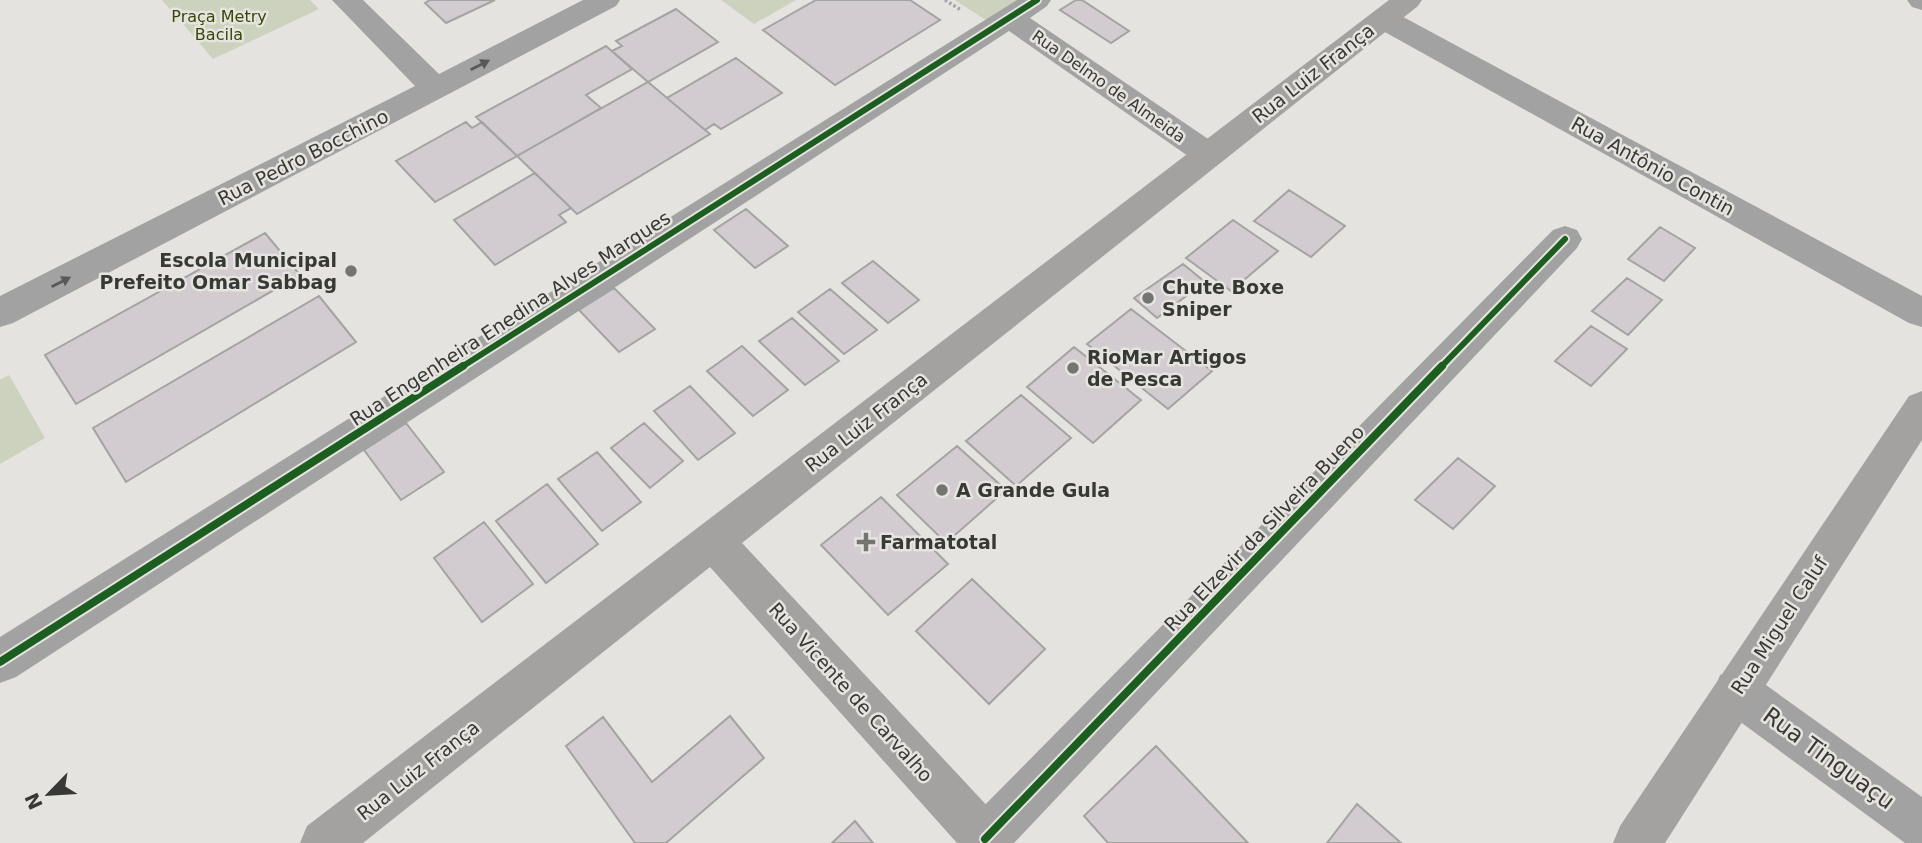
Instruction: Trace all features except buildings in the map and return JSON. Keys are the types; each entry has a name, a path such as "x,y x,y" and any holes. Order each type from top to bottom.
{"main road":[{"name":"Rua Luiz França","path":"324,843 1396,9"},
{"name":"Rua Miguel Caluf","path":"1637,843 1922,407"},
{"name":"Rua Vicente de Carvalho","path":"713,541 987,841"}],"street":[{"path":"346,0 435,88"},
{"name":"Rua Pedro Bocchino","path":"0,313 606,0"},
{"name":"Rua Delmo de Almeida","path":"1023,9 1209,155"},
{"name":"Rua Engenheira Enedina Alves Marques","path":"0,662 1023,9"},
{"name":"Rua Antônio Contin","path":"1396,9 1922,313"},
{"name":"Rua Elzevir da Silveira Bueno","path":"987,841 1565,239"},
{"name":"Rua Tinguaçu","path":"1736,691 1922,826"}],"green space":[{"name":"Praça Metry Bacila","path":"162,0 310,0 319,9 213,59"},
{"path":"721,0 796,0 754,24"},
{"path":"955,0 1030,0 992,24"},
{"path":"9,375 45,438 0,464 0,380"}],"cycle path":[{"path":"0,662 1037,0"},
{"path":"985,839 1565,239"}],"place":[{"name":"Escola Municipal Prefeito Omar Sabbag","path":"351,271"},
{"name":"Chute Boxe Sniper","path":"1148,298"},
{"name":"RioMar Artigos de Pesca","path":"1073,368"},
{"name":"A Grande Gula","path":"942,490"},
{"name":"Farmatotal","path":"866,542"}]}
